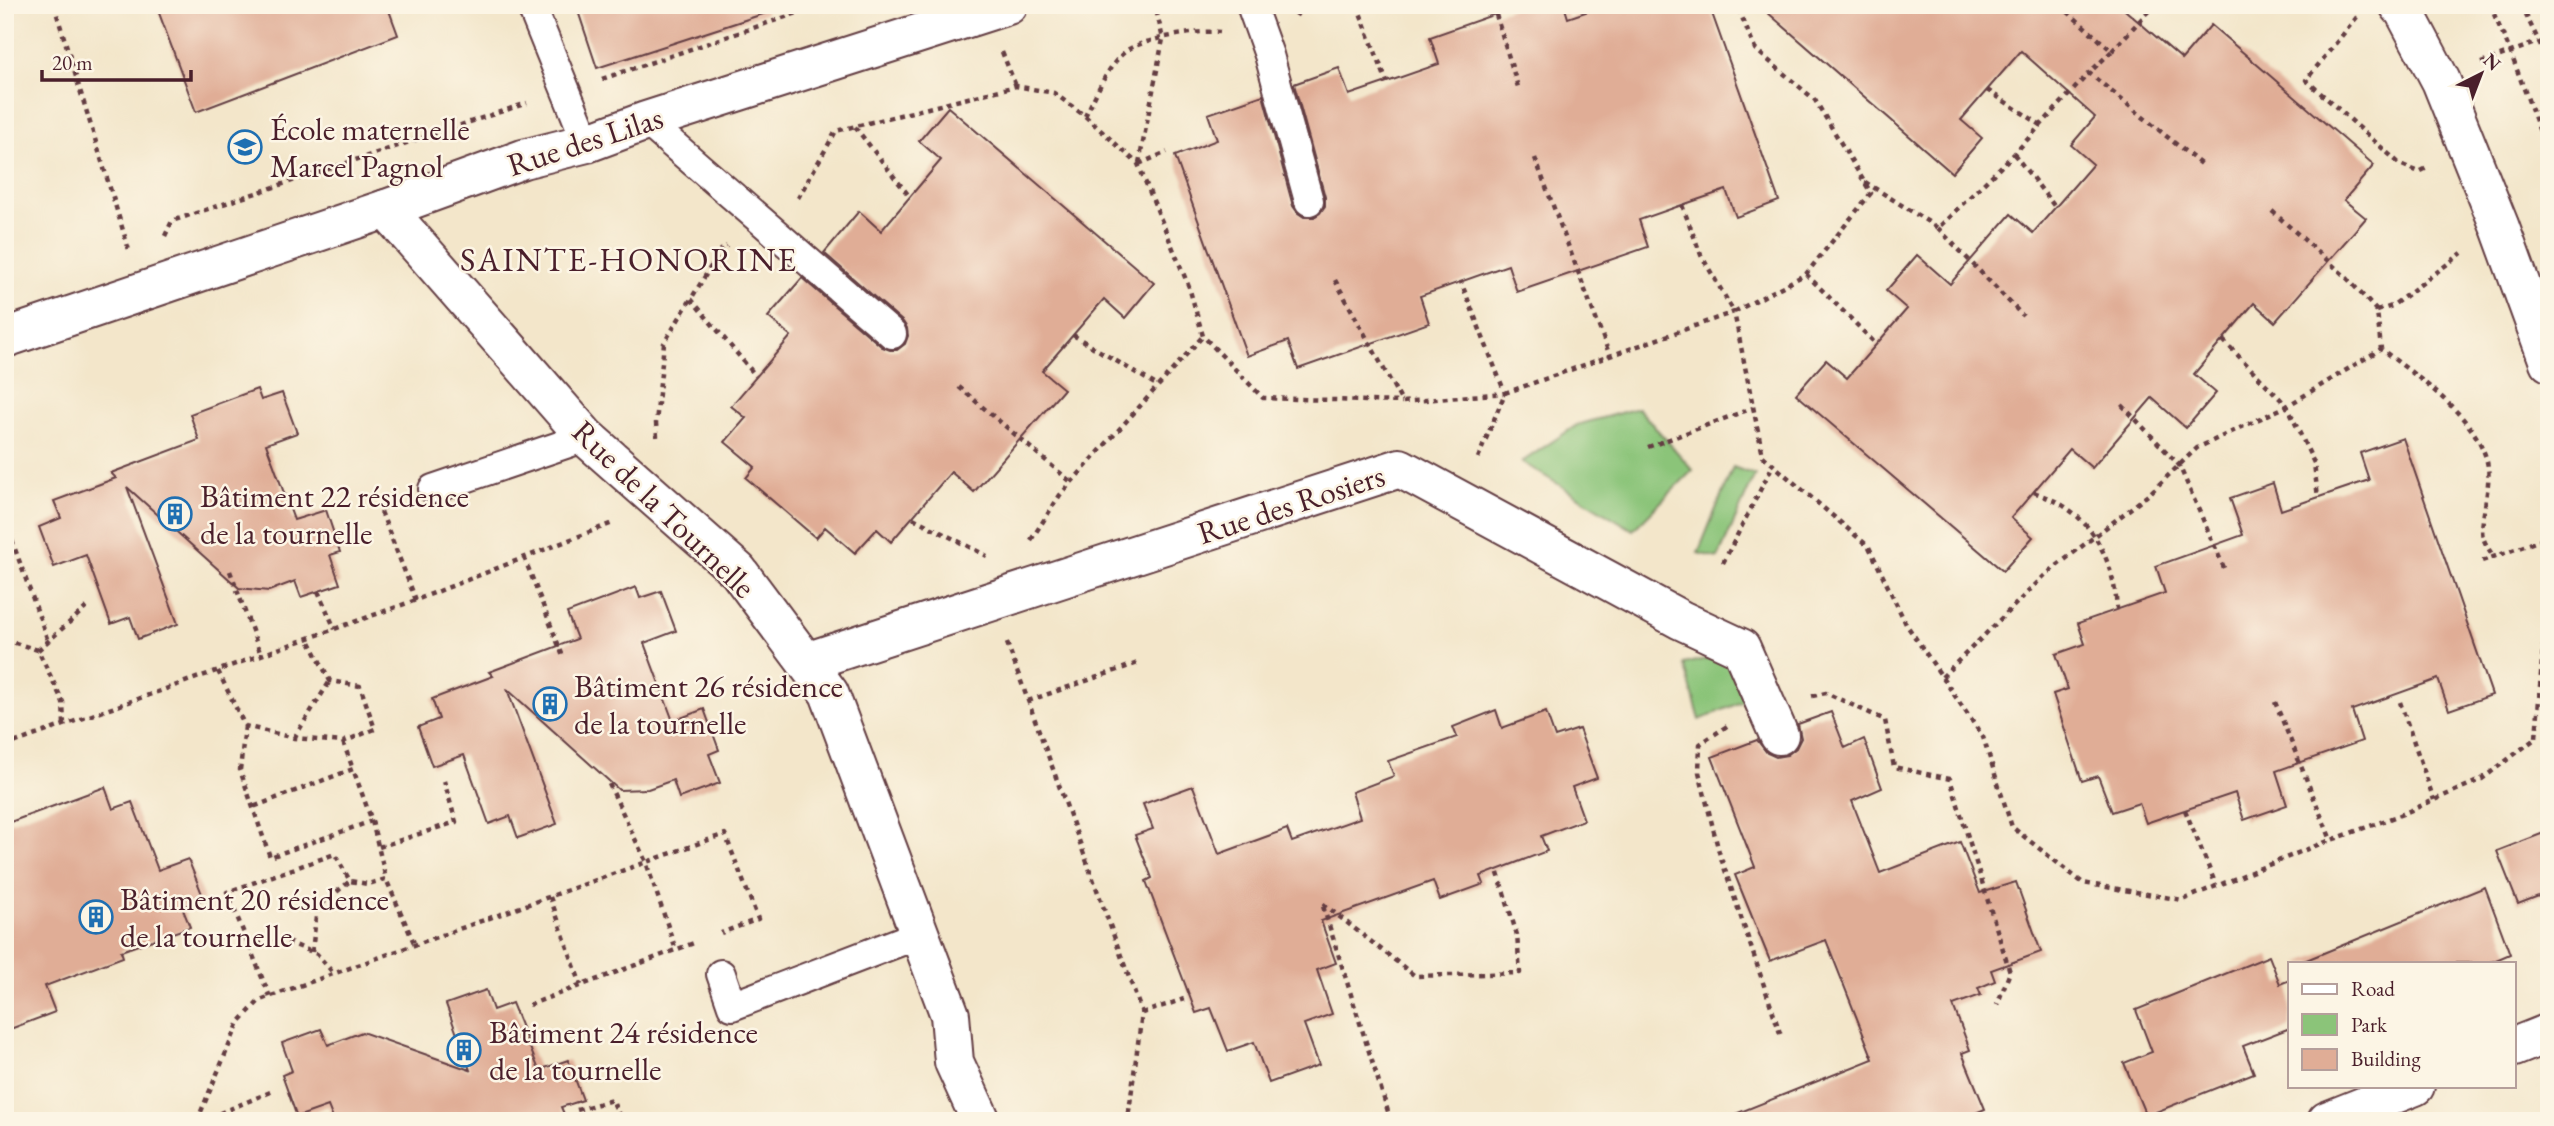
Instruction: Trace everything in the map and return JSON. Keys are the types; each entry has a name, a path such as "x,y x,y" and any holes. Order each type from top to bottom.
{"street":[{"path":"2399,5 2441,81 2499,225 2549,362"},
{"name":"Rue des Lilas","path":"5,338 386,209 523,159 587,143 646,121 992,8"},
{"name":"Rue de la Tournelle","path":"386,209 586,437 738,571 829,693 950,1015 954,1062 981,1121"},
{"name":"Rue des Rosiers","path":"806,662 1400,468 1681,620 1741,648 1770,714"},
{"path":"2516,1046 2549,1033"},
{"path":"2327,1121 2410,1088"}],"lane":[{"path":"531,5 587,143"},
{"path":"1251,5 1269,55 1309,201"},
{"path":"646,121 892,334"},
{"path":"433,489 586,437"},
{"path":"721,974 732,1006 920,934"}],"path":[{"path":"54,5 142,291"},
{"path":"142,291 172,221 821,5"},
{"path":"1138,164 1163,38 1155,5"},
{"path":"1357,5 1387,82"},
{"path":"1493,5 1518,87"},
{"path":"5,746 416,600 662,503 656,424 664,342 721,250 761,220 796,202 836,131 1016,86 1054,93 1138,164 1189,287 1203,336 1263,398 1402,402 1505,393 1734,312 1806,274 1871,193 1815,100 1755,50 1737,5"},
{"path":"2060,5 2112,51"},
{"path":"1938,228 2014,154 2152,7 2144,5"},
{"path":"2490,5 2549,156"},
{"path":"2521,5 2549,62"},
{"path":"2359,15 2306,80 2400,164 2419,172 2433,165"},
{"path":"1084,116 1109,71 1128,49 1202,30 1232,33 1269,55"},
{"path":"2478,65 2538,42"},
{"path":"2089,73 2203,166"},
{"path":"1987,90 2041,125"},
{"path":"855,127 910,197"},
{"path":"1138,164 1167,152"},
{"path":"2014,154 2055,207"},
{"path":"1535,158 1610,356"},
{"path":"1864,181 1938,228 2023,316"},
{"path":"1682,205 1701,255 1734,312 1763,456 1870,547 1906,624 1983,737 2012,827 2083,883 2182,900 2400,815 2482,779 2536,738 2549,570"},
{"path":"2272,211 2346,277 2377,311 2381,349 2429,386 2473,430 2488,466 2488,491 2482,536 2493,556"},
{"path":"2377,311 2392,306 2499,225"},
{"path":"1806,274 1876,344"},
{"path":"1335,280 1402,402"},
{"path":"1461,282 1505,393 1461,501"},
{"path":"691,299 756,376"},
{"path":"1073,335 1158,386"},
{"path":"1130,1121 1128,1119 1142,1013 992,601 1060,495 1203,336"},
{"path":"2223,340 2287,406 2314,463 2318,498"},
{"path":"1942,677 2045,575 2148,495 2197,448 2287,406 2381,349"},
{"path":"959,387 1071,482"},
{"path":"2122,405 2179,465 2225,570"},
{"path":"1648,447 1753,408"},
{"path":"1723,563 1773,465"},
{"path":"416,600 380,509 433,489"},
{"path":"2034,492 2068,508 2096,536 2116,589 2117,609"},
{"path":"913,518 964,544"},
{"path":"5,521 48,641"},
{"path":"2482,561 2549,537"},
{"path":"524,557 564,659"},
{"path":"230,570 261,655"},
{"path":"318,591 335,629"},
{"path":"38,650 88,606"},
{"path":"308,638 330,681"},
{"path":"5,643 9,641 38,650 63,702 64,725"},
{"path":"1028,701 1141,662"},
{"path":"218,671 245,726 240,770 270,857 372,821"},
{"path":"294,738 330,681"},
{"path":"245,726 294,738 343,742 375,729 360,686 330,681"},
{"path":"1781,1036 1719,852 1699,772 1700,744 1826,693 1885,720 1894,767 1950,779 2010,972 1997,1005"},
{"path":"2275,702 2331,840"},
{"path":"2400,702 2434,800"},
{"path":"343,742 372,821 386,879 415,945"},
{"path":"253,807 353,769"},
{"path":"379,847 456,822 444,781"},
{"path":"609,784 646,862 676,950"},
{"path":"2185,810 2216,885"},
{"path":"199,1121 239,1022 260,1000 725,834 758,919 711,937"},
{"path":"270,997 226,892 335,854 350,881"},
{"path":"1391,1121 1322,903 1415,976 1520,973 1517,935 1497,870"},
{"path":"312,952 317,908 350,881 368,884 386,879"},
{"path":"550,897 581,985"},
{"path":"247,941 290,943 317,954 334,974"},
{"path":"529,1005 699,941"},
{"path":"1142,1013 1184,999"},
{"path":"199,1121 273,1091"},
{"path":"577,1110 612,1100 622,1121"},
{"path":"648,1121 661,1116"}],"green space":[{"path":"1638,408 1693,470 1633,530 1522,462 1577,425"},
{"path":"1733,467 1755,475 1718,558 1698,553"},
{"path":"1728,654 1746,700 1700,720 1684,664"}],"building":[{"path":"156,5 387,5 398,35 196,112"},
{"path":"576,5 764,5 766,13 597,68"},
{"path":"1521,5 1564,5 1568,18 1606,5 1709,5 1779,201 1736,217 1726,190 1682,205 1639,220 1648,247 1517,292 1508,265 1420,296 1429,323 1298,369 1288,341 1247,356 1175,156 1217,140 1208,114 1263,95 1293,206 1304,217 1314,217 1325,206 1325,197 1294,84 1339,68 1349,95 1439,64 1430,37"},
{"path":"1759,5 2119,5 2182,59 2211,25 2374,165 2344,200 2366,218 2275,322 2254,303 2194,374 2216,393 2186,428 2152,398 2092,468 2070,449 2011,518 2033,537 2003,571 1796,394 1826,360 1847,378 1907,309 1886,291 1917,255 1950,284 2011,214 2033,233 2093,164 2071,145 2095,117 2021,51 1961,120 1982,138 1952,173"},
{"path":"948,107 1154,283 1125,318 1104,299 1042,371 1064,389 974,492 951,472 891,542 877,529 855,553 825,527 816,538 746,478 755,467 725,442 746,418 731,406 791,336 768,317 802,278 882,347 897,350 905,344 908,336 903,322 824,253 859,211 881,231 941,160 919,141"},
{"name":"Bâtiment 22 résidence de la tournelle","path":"257,389 261,400 282,393 297,433 266,444 294,520 326,510 340,552 330,555 340,584 301,597 295,581 269,591 239,588 127,487 178,624 138,639 130,617 111,624 86,555 54,567 39,527 61,518 54,501 116,478 111,473 199,440 190,414"},
{"path":"2403,438 2492,695 2449,710 2438,679 2352,710 2362,741 2276,771 2287,805 2244,820 2235,793 2146,823 2139,803 2112,812 2098,776 2082,781 2053,694 2068,689 2056,654 2085,644 2078,623 2165,593 2156,566 2243,535 2230,498 2273,483 2281,510 2369,480 2360,453"},
{"name":"Bâtiment 26 résidence de la tournelle","path":"636,587 640,598 661,591 676,631 644,643 673,721 704,709 719,750 709,754 720,783 679,798 673,780 648,789 619,790 507,689 557,824 518,838 510,816 489,824 464,755 432,766 418,727 439,719 432,699 493,676 489,672 577,639 567,613"},
{"path":"1496,710 1502,728 1546,712 1555,737 1579,729 1597,778 1572,787 1584,820 1541,836 1547,851 1481,876 1484,884 1440,900 1433,881 1321,921 1336,963 1317,970 1332,1014 1304,1024 1319,1065 1269,1083 1254,1042 1228,1051 1211,1008 1196,1013 1146,881 1152,878 1135,835 1153,829 1143,804 1193,786 1219,854 1287,829 1292,842 1360,818 1352,792 1394,776 1388,761 1457,737 1453,727"},
{"path":"1831,712 1845,748 1864,739 1882,788 1852,801 1880,873 1960,842 1980,893 2016,882 2041,952 1991,970 1995,981 1978,988 1981,995 1953,1005 1970,1050 1962,1053 1985,1109 1957,1121 1723,1121 1873,1059 1826,940 1770,961 1735,875 1755,867 1712,757 1757,740 1767,753 1776,757 1787,755 1796,748 1801,738 1798,724"},
{"name":"Bâtiment 20 résidence de la tournelle","path":"105,787 113,809 132,802 158,870 188,859 204,899 182,907 190,927 121,951 123,957 45,986 55,1012 5,1031 5,824"},
{"path":"2549,831 2549,892 2518,904 2497,851"},
{"path":"2485,887 2510,954 2491,962 2301,962"},
{"path":"2269,956 2280,984 2288,981 2288,1029 2243,1046 2254,1073 2146,1116 2124,1063 2152,1052 2136,1010"},
{"name":"Bâtiment 24 résidence de la tournelle","path":"486,990 493,1010 512,1003 539,1070 568,1060 583,1100 561,1107 567,1121 334,1121 328,1106 297,1117 282,1075 292,1071 282,1043 321,1029 328,1045 362,1032 470,1070 446,1004"}],"place":[{"name":"École maternelle Marcel Pagnol","path":"245,147"},
{"name":"Bâtiment 22 résidence de la tournelle","path":"175,514"},
{"name":"Bâtiment 26 résidence de la tournelle","path":"550,704"},
{"name":"Bâtiment 20 résidence de la tournelle","path":"96,917"},
{"name":"Bâtiment 24 résidence de la tournelle","path":"464,1050"}],"district":[{"name":"SAINTE-HONORINE","path":"629,259"}]}
